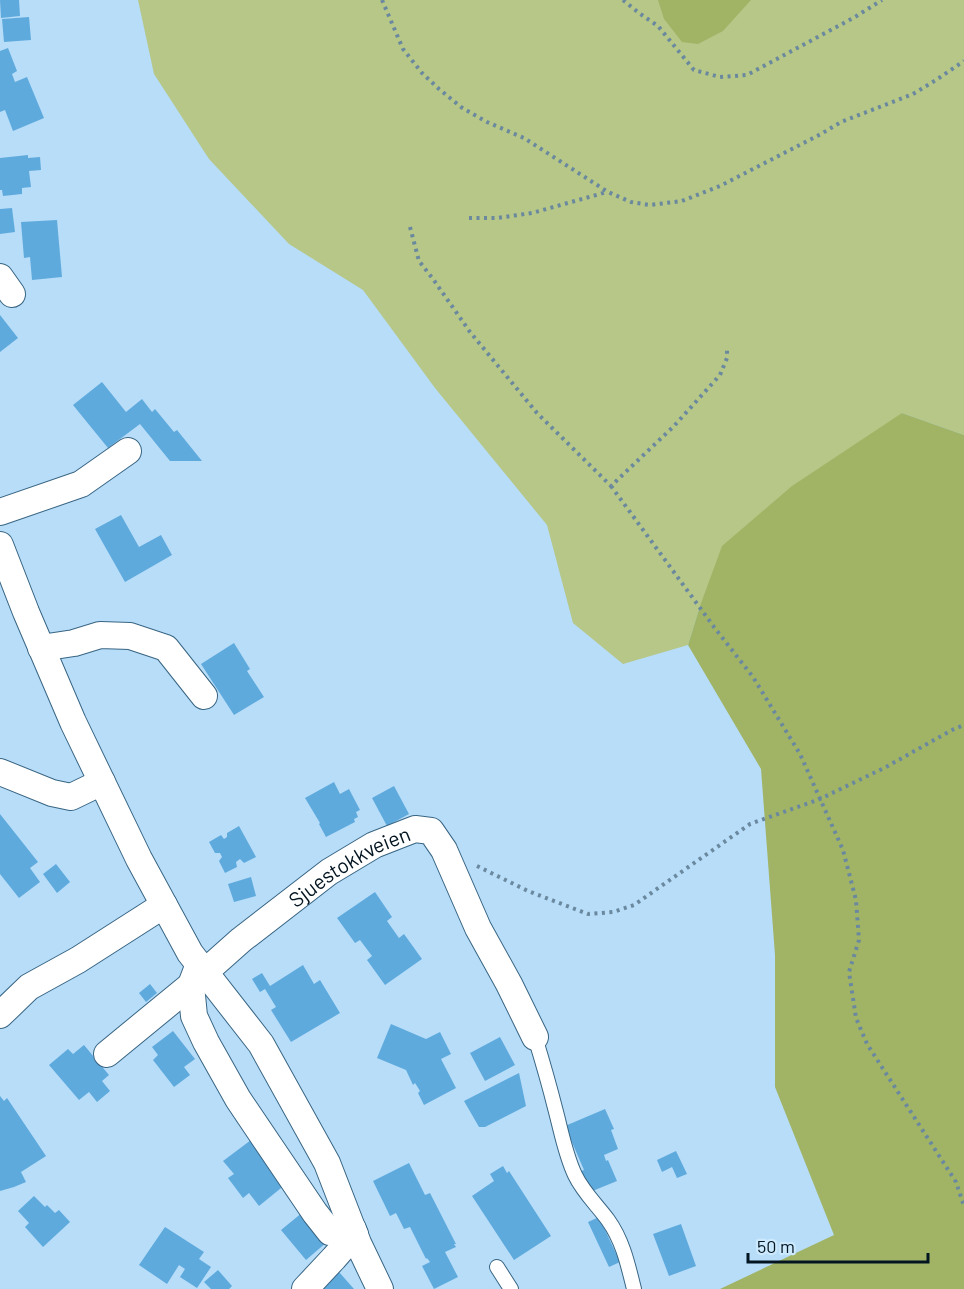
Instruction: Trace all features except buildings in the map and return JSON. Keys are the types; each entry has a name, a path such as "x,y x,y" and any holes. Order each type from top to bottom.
{"street":[{"path":"0,512 81,484 128,452"},
{"path":"0,545 41,648 139,859 190,953 198,974 261,1044 327,1163 380,1289"},
{"path":"41,648 74,643 100,635 130,636 166,648 204,696"},
{"path":"0,772 52,793 71,797 102,782"},
{"name":"Sjuestokkveien","path":"107,1054 198,974 329,872 374,845 415,829 431,831 444,850 478,928 535,1036"},
{"path":"0,1016 28,987 78,960 164,905"},
{"path":"198,974 194,1016 238,1098 330,1232 354,1231"},
{"path":"305,1289 334,1258 354,1231"}],"lane":[{"path":"535,1036 574,1174 609,1220 624,1251 634,1289"},
{"path":"498,1268 511,1289"}],"path":[{"path":"382,0 403,49 422,72 461,107 487,122 524,138 608,192 631,202 650,205 682,201 720,186 841,122 913,94 964,61"},
{"path":"623,0 658,26 694,70 720,77 747,75 882,0"},
{"path":"469,218 497,219 532,213 608,192"},
{"path":"410,227 418,261 470,332 537,413 611,486 753,677 800,754 843,850 856,900 859,940 849,972 856,1018 867,1044 956,1182 964,1206"},
{"path":"611,486 674,426 720,375 727,358 728,348"},
{"path":"444,850 528,891 588,914 614,912 634,905 750,824 820,799 964,725"}],"green space":[{"path":"138,0 964,0 964,435 902,413 700,606 688,645 623,664 573,623 547,525 435,388 363,290 289,244 209,159 154,74"},
{"path":"658,0 751,0 723,31 698,44 682,42 664,19"},
{"path":"902,413 964,435 964,1289 720,1289 834,1235 775,1087 775,955 761,769 688,645 722,546 792,486"}]}
